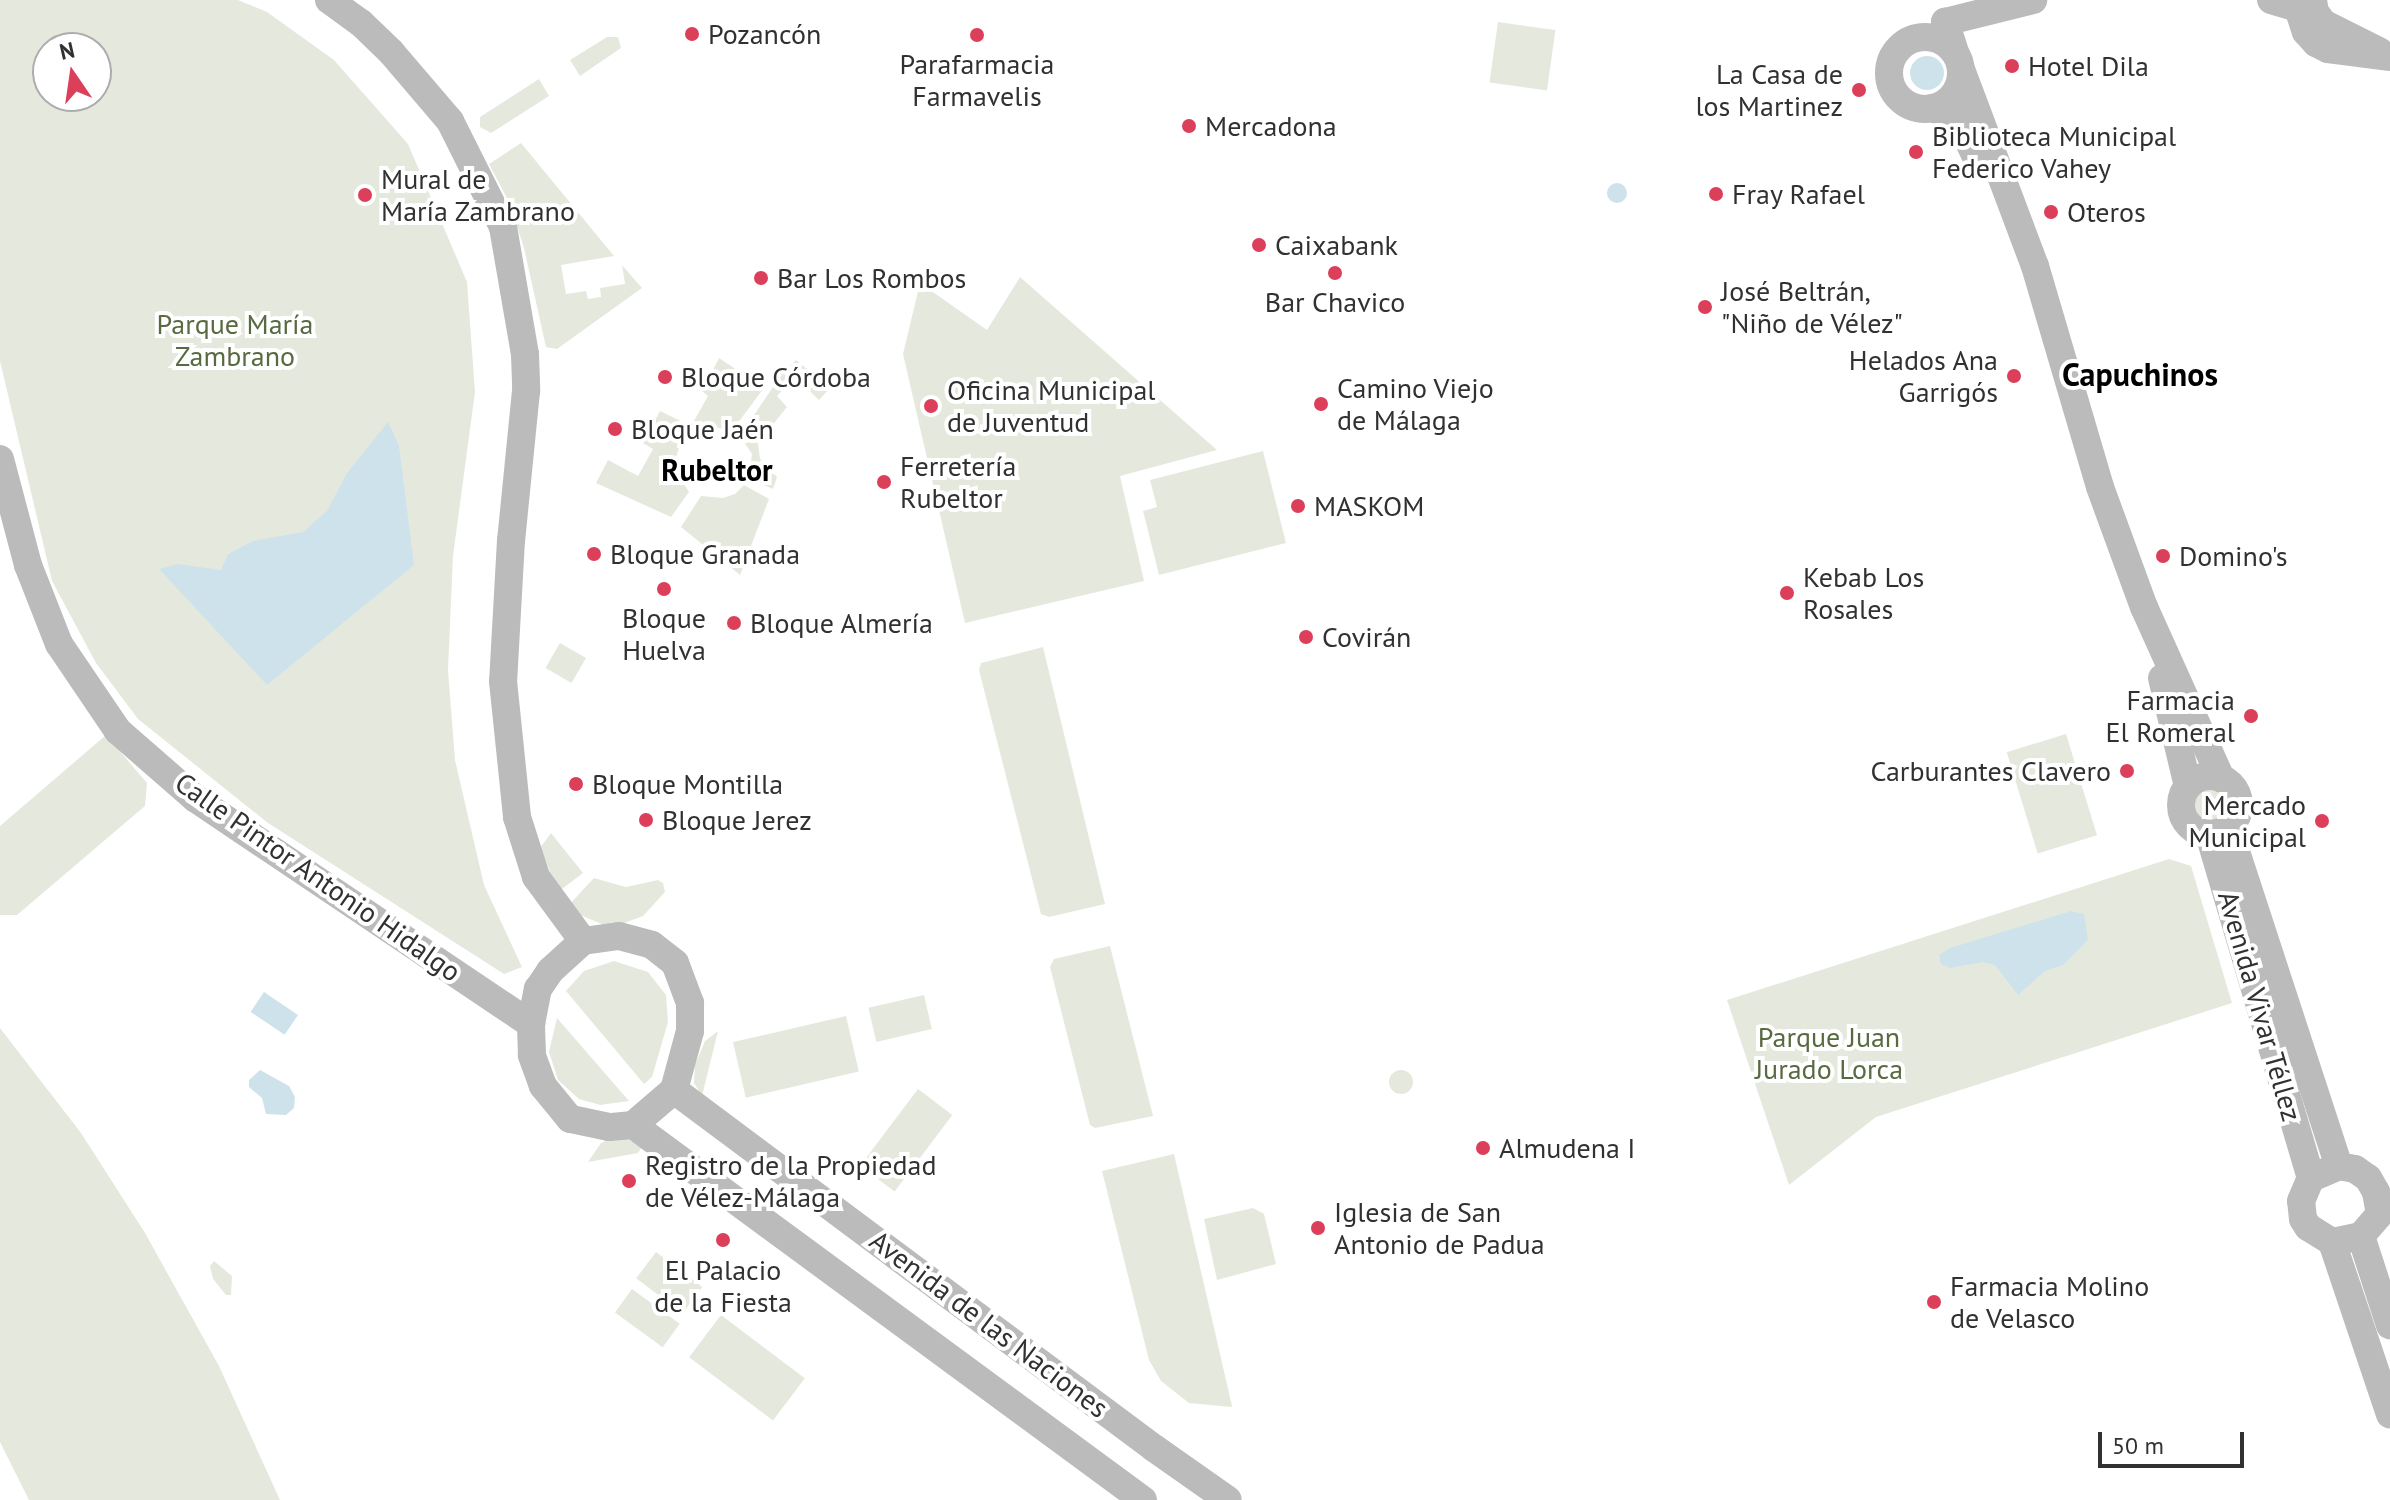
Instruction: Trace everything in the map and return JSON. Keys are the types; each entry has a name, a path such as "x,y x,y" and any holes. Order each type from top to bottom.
{"street":[{"path":"329,0 361,23 391,52 450,121 503,227 520,311 526,379 503,681 517,817 536,877 583,941"},
{"path":"2033,0 1945,22 2035,266 2050,311 2054,338"},
{"path":"2294,3 2306,32 2316,43 2341,53 2390,57"},
{"path":"1931,108 1950,99 1960,82 1958,62 1948,44 1928,37 1908,41 1895,54 1890,77 1893,89 1911,107 1946,113 1962,127 1972,147 2010,244 2054,338 2100,487 2144,607 2221,778 2234,788 2239,805 2234,821 2219,830 2194,829 2184,817 2181,801 2188,786 2203,777 2221,778"},
{"name":"Calle Pintor Antonio Hidalgo","path":"0,459 28,565 59,644 118,731 196,799 531,1024"},
{"path":"2144,607 2188,786"},
{"name":"Avenida Vivar Téllez","path":"2219,830 2339,1166"},
{"name":"Avenida Vivar Téllez","path":"2219,830 2311,1178"},
{"path":"619,936 652,945 675,963 690,1003 690,1031 674,1090 633,1125 609,1127 570,1119 543,1086 532,1055 531,1024 538,989 550,971 583,941 619,936"},
{"name":"Avenida de las Naciones","path":"674,1090 1228,1500"},
{"name":"Avenida de las Naciones","path":"633,1125 1143,1500"},
{"path":"2339,1166 2355,1169 2368,1178 2376,1192 2380,1214 2361,1236 2332,1242 2319,1236 2303,1219 2301,1201 2311,1178 2339,1166"},
{"path":"2361,1236 2390,1325"},
{"path":"2332,1242 2390,1414"}],"green space":[{"name":"Parque María Zambrano","path":"0,0 238,0 267,12 334,60 408,144 467,282 475,392 453,556 448,670 455,760 484,885 522,967 504,974 268,823 138,719 96,663 52,581 0,361"},
{"path":"1498,22 1555,30 1547,90 1490,82"},
{"path":"607,37 618,37 621,48 580,76 570,60"},
{"path":"539,79 549,96 491,133 480,127 480,117"},
{"path":"521,143 614,256 561,265 566,294 586,291 588,299 601,297 600,288 625,284 622,265 642,288 557,349 546,347 524,248 509,202 489,164"},
{"path":"1020,277 1217,450 1120,476 1144,581 965,623 903,354 920,283 987,330"},
{"path":"719,358 764,388 731,432 713,426 698,429 680,445 675,460 677,473 689,492 671,517 596,483 608,460 638,476 653,449 643,443 660,411 691,426 708,396 702,391"},
{"path":"796,360 830,388 819,400 795,377 777,396 787,407 758,443 760,459 777,477 773,489 749,478 752,454 740,436 779,378"},
{"path":"1263,451 1286,543 1159,575 1143,511 1157,507 1150,480"},
{"path":"744,485 769,499 740,575 681,527 701,496 723,498 735,494"},
{"path":"560,643 586,658 571,683 546,668"},
{"path":"1043,647 1105,904 1049,917 1041,914 979,670 981,663"},
{"path":"2066,734 2097,835 2038,853 2007,752"},
{"path":"106,735 147,783 145,806 17,915 0,915 0,826"},
{"path":"2211,787 2224,792 2229,805 2224,818 2211,823 2198,818 2193,805 2198,792"},
{"path":"551,833 583,873 558,892 540,848"},
{"name":"Parque Juan Jurado Lorca","path":"2169,859 2191,866 2232,1003 1876,1117 1789,1185 1727,1000"},
{"path":"594,878 626,887 658,880 663,883 665,892 643,916 619,925 604,925 568,906"},
{"path":"1110,946 1153,1116 1095,1128 1090,1125 1050,967 1054,959"},
{"path":"614,961 648,972 666,995 668,1022 652,1077 644,1084 566,991 584,971"},
{"path":"924,995 932,1029 876,1042 868,1008"},
{"path":"846,1016 859,1072 746,1098 733,1042"},
{"path":"557,1018 629,1101 600,1105 579,1099 558,1080 549,1052"},
{"path":"0,1028 81,1133 145,1233 219,1366 280,1500 29,1500 0,1442"},
{"path":"718,1031 702,1096 694,1083 695,1065 705,1041"},
{"path":"1401,1070 1410,1073 1413,1082 1410,1091 1401,1094 1392,1091 1389,1082 1392,1073"},
{"path":"918,1089 952,1115 895,1192 860,1166"},
{"path":"610,1139 627,1139 642,1147 638,1153 588,1162 601,1143"},
{"path":"1174,1154 1232,1407 1189,1403 1161,1381 1149,1360 1102,1171"},
{"path":"1253,1208 1264,1214 1276,1264 1217,1280 1204,1219"},
{"path":"656,1252 702,1287 682,1313 636,1278"},
{"path":"214,1261 232,1276 231,1295 226,1295 213,1279 210,1266"},
{"path":"632,1289 680,1324 663,1347 615,1312"},
{"path":"721,1315 805,1378 773,1421 689,1357"}],"water":[{"path":"1927,56 1939,61 1944,73 1939,85 1927,90 1915,85 1910,73 1915,61"},
{"path":"1617,183 1624,186 1627,193 1624,200 1617,203 1610,200 1607,193 1610,186"},
{"path":"388,422 399,446 414,565 267,685 159,569 178,564 221,570 228,554 253,541 303,532 327,511 347,473"},
{"path":"2071,911 2084,914 2088,940 2063,965 2045,971 2018,995 1995,965 1983,962 1950,968 1941,964 1939,955 1950,948"},
{"path":"264,992 298,1015 285,1035 251,1012"},
{"path":"260,1070 289,1086 295,1097 294,1108 286,1115 266,1114 262,1098 249,1087 249,1080"}],"place":[{"name":"Pozancón","path":"692,34"},
{"name":"Parafarmacia Farmavelis","path":"977,35"},
{"name":"Hotel Dila","path":"2012,66"},
{"name":"La Casa de los Martinez","path":"1859,90"},
{"name":"Mercadona","path":"1189,126"},
{"name":"Biblioteca Municipal Federico Vahey","path":"1916,152"},
{"name":"Fray Rafael","path":"1716,194"},
{"name":"Mural de María Zambrano","path":"365,195"},
{"name":"Oteros","path":"2051,212"},
{"name":"Caixabank","path":"1259,245"},
{"name":"Bar Chavico","path":"1335,273"},
{"name":"Bar Los Rombos","path":"761,278"},
{"name":"José Beltrán, \"Niño de Vélez\"","path":"1705,307"},
{"name":"Helados Ana Garrigós","path":"2014,376"},
{"name":"Bloque Córdoba","path":"665,377"},
{"name":"Camino Viejo de Málaga","path":"1321,404"},
{"name":"Oficina Municipal de Juventud","path":"931,406"},
{"name":"Bloque Jaén","path":"615,429"},
{"name":"Ferretería Rubeltor","path":"884,482"},
{"name":"MASKOM","path":"1298,506"},
{"name":"Bloque Granada","path":"594,554"},
{"name":"Domino's","path":"2163,556"},
{"name":"Bloque Huelva","path":"664,589"},
{"name":"Kebab Los Rosales","path":"1787,593"},
{"name":"Bloque Almería","path":"734,623"},
{"name":"Covirán","path":"1306,637"},
{"name":"Farmacia El Romeral","path":"2251,716"},
{"name":"Carburantes Clavero","path":"2127,771"},
{"name":"Bloque Montilla","path":"576,784"},
{"name":"Bloque Jerez","path":"646,820"},
{"name":"Mercado Municipal","path":"2322,821"},
{"name":"Almudena I","path":"1483,1148"},
{"name":"Registro de la Propiedad de Vélez-Málaga","path":"629,1181"},
{"name":"Iglesia de San Antonio de Padua","path":"1318,1228"},
{"name":"El Palacio de la Fiesta","path":"723,1240"},
{"name":"Farmacia Molino de Velasco","path":"1934,1302"}],"district":[{"name":"Capuchinos","path":"2140,374"},
{"name":"Rubeltor","path":"717,470"}]}
